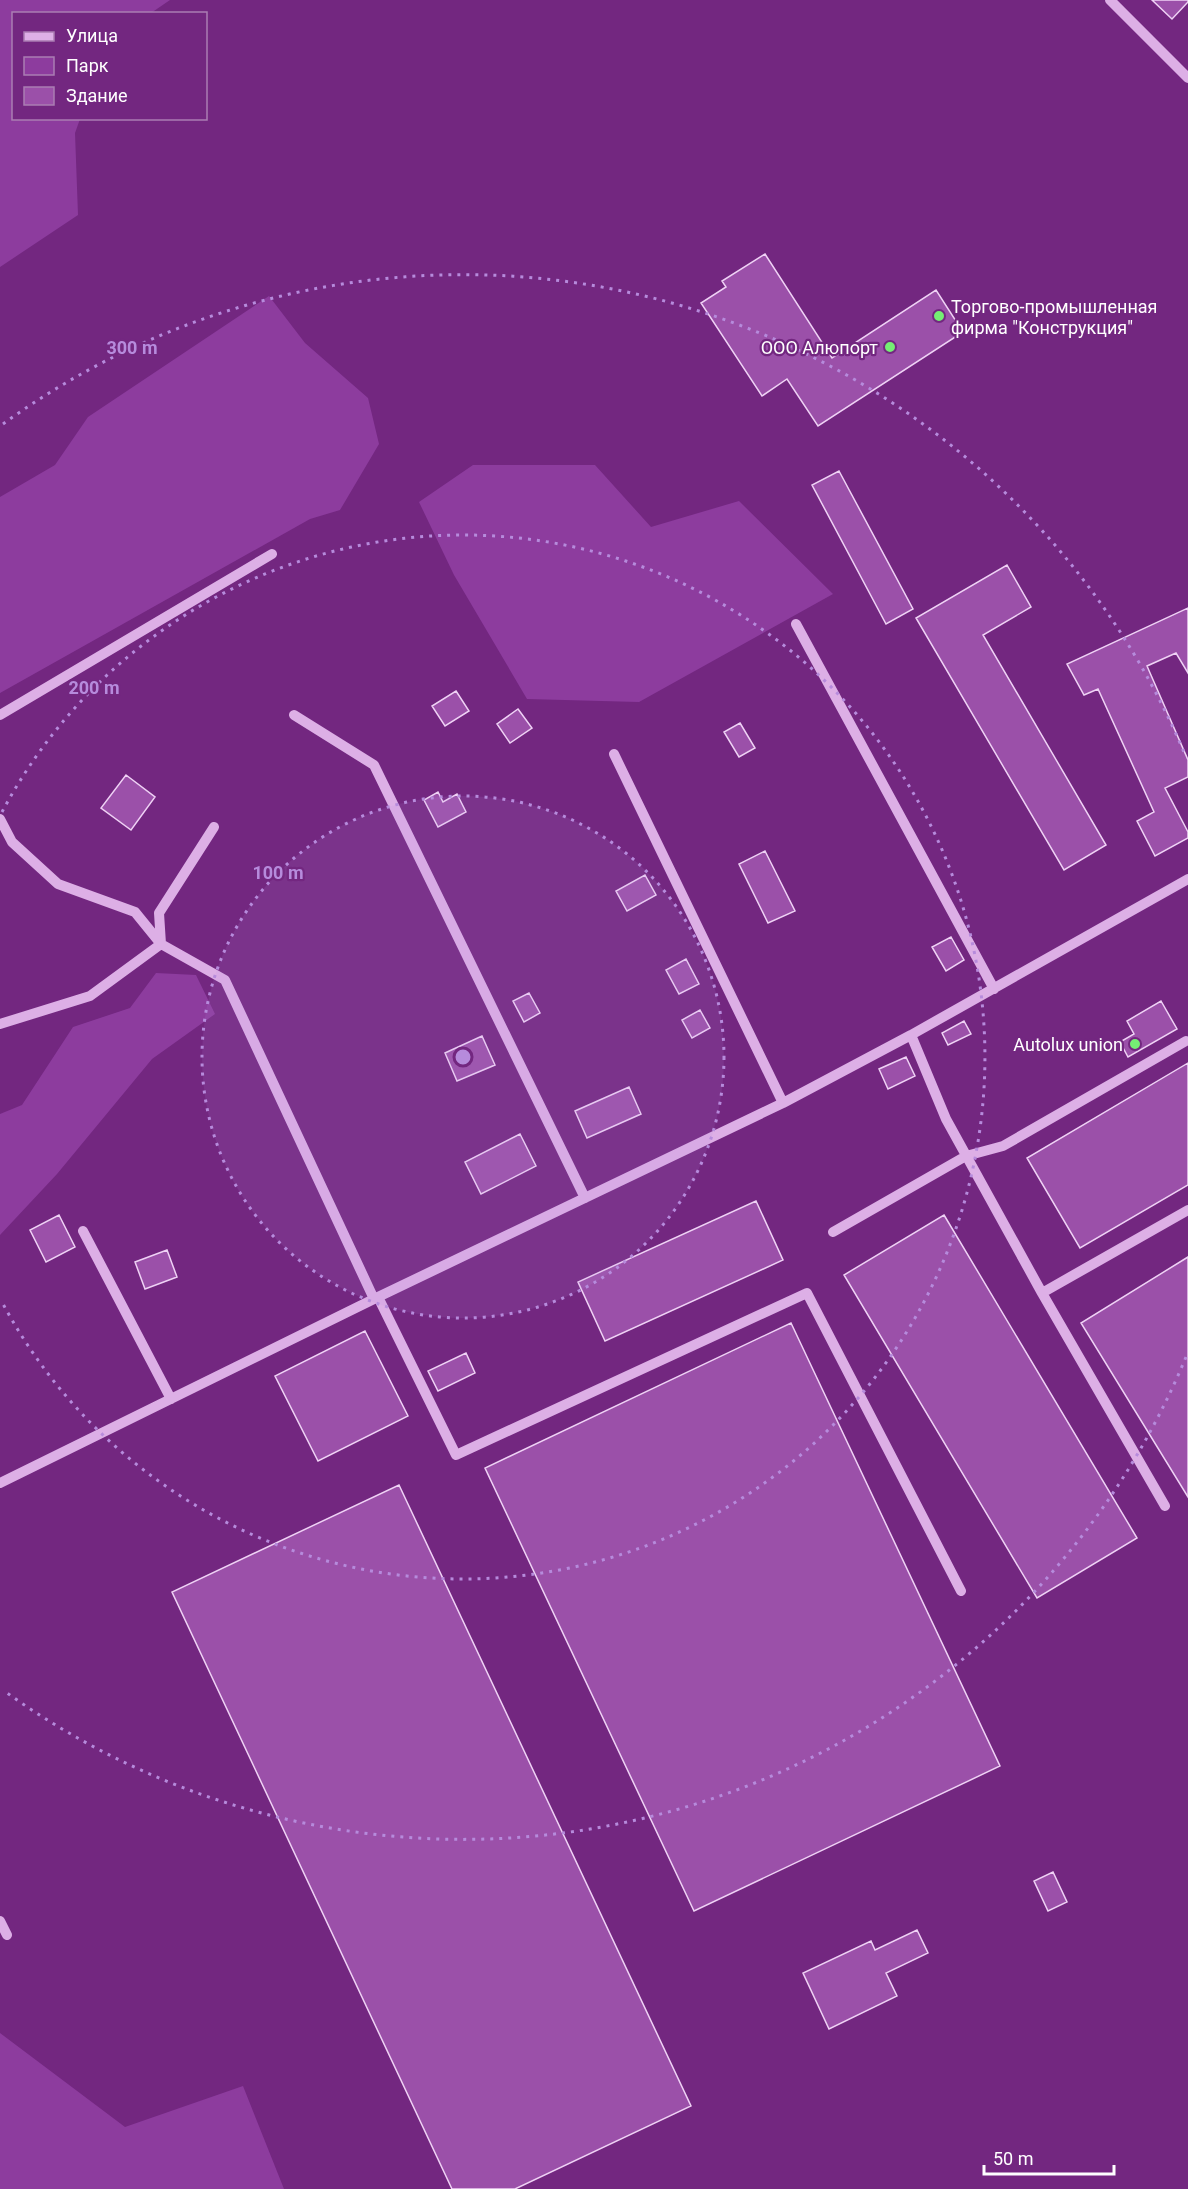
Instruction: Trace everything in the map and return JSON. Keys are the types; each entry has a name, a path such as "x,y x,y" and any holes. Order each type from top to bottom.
{"street":[{"path":"1110,0 1188,78"},
{"path":"0,715 272,554"},
{"path":"796,624 994,989"},
{"path":"294,715 374,765 585,1198"},
{"path":"614,754 783,1103"},
{"path":"0,819 12,842 58,884 135,912 161,944 225,980 376,1298 456,1455 807,1293 961,1591"},
{"path":"161,944 159,913 214,827"},
{"path":"0,1483 376,1298 783,1103 911,1035 1188,879"},
{"path":"0,1024 90,996 161,944"},
{"path":"911,1035 946,1119 1042,1293 1165,1506"},
{"path":"833,1232 966,1156 1003,1146 1186,1041"},
{"path":"1042,1293 1188,1210"},
{"path":"83,1231 171,1399"},
{"path":"0,1921 8,1935"}],"green space":[{"path":"0,0 170,0 152,12 12,12 12,120 80,120 75,133 78,215 0,267"},
{"path":"269,296 305,343 368,398 379,444 340,510 310,519 0,693 0,497 55,465 88,417"},
{"path":"473,465 595,465 651,527 739,501 833,594 639,702 527,699 454,575 419,502"},
{"path":"156,973 196,975 215,1014 152,1059 57,1174 0,1235 0,1114 22,1105 73,1027 130,1008"},
{"path":"0,2033 125,2127 243,2086 284,2189 0,2189"}],"building":[{"path":"1152,0 1188,0 1188,2 1172,19"},
{"path":"765,254 832,358 936,290 963,332 818,426 787,379 762,396 701,303 726,287 722,281"},
{"path":"839,471 913,609 886,624 812,485"},
{"path":"1007,565 1031,607 983,635 1106,845 1064,870 916,618"},
{"path":"1188,608 1188,673 1176,653 1147,666 1188,760 1188,777 1165,788 1188,832 1188,838 1155,856 1137,821 1154,812 1098,689 1084,695 1067,664"},
{"path":"456,691 469,711 445,726 432,706"},
{"path":"518,709 532,728 510,743 497,724"},
{"path":"740,723 755,748 739,757 724,732"},
{"path":"126,775 155,797 131,830 101,808"},
{"path":"438,792 443,802 457,794 466,812 438,827 424,800"},
{"path":"765,851 795,911 768,923 739,864"},
{"path":"645,875 656,895 627,911 616,891"},
{"path":"951,937 964,960 946,971 932,947"},
{"path":"686,959 699,984 679,994 666,970"},
{"path":"529,993 540,1013 524,1022 513,1001"},
{"path":"1161,1001 1177,1029 1128,1057 1120,1042 1134,1034 1127,1021"},
{"path":"700,1010 710,1028 692,1038 682,1020"},
{"path":"964,1021 971,1034 948,1045 942,1033"},
{"path":"482,1036 495,1065 457,1081 445,1053"},
{"path":"906,1057 915,1076 888,1089 879,1069"},
{"path":"1188,1063 1188,1185 1080,1248 1027,1158"},
{"path":"629,1087 641,1114 587,1138 575,1111"},
{"path":"520,1134 536,1166 481,1194 465,1162"},
{"path":"756,1201 783,1260 605,1341 578,1282"},
{"path":"59,1215 75,1247 46,1262 30,1230"},
{"path":"944,1215 1137,1538 1037,1598 844,1275"},
{"path":"167,1250 177,1277 145,1289 135,1262"},
{"path":"1188,1257 1188,1497 1081,1323"},
{"path":"791,1323 1000,1766 694,1911 485,1468"},
{"path":"365,1331 408,1416 318,1461 275,1376"},
{"path":"466,1353 475,1373 438,1391 428,1371"},
{"path":"399,1485 691,2106 515,2189 452,2189 172,1592"},
{"path":"1053,1872 1067,1902 1048,1911 1034,1881"},
{"path":"917,1930 928,1953 886,1973 897,1996 829,2029 803,1973 871,1941 875,1950"}],"place":[{"name":"Торгово-промышленная фирма \"Конструкция\"","path":"939,316"},
{"name":"ООО Алюпорт","path":"890,347"},
{"name":"Autolux union","path":"1135,1044"}]}
